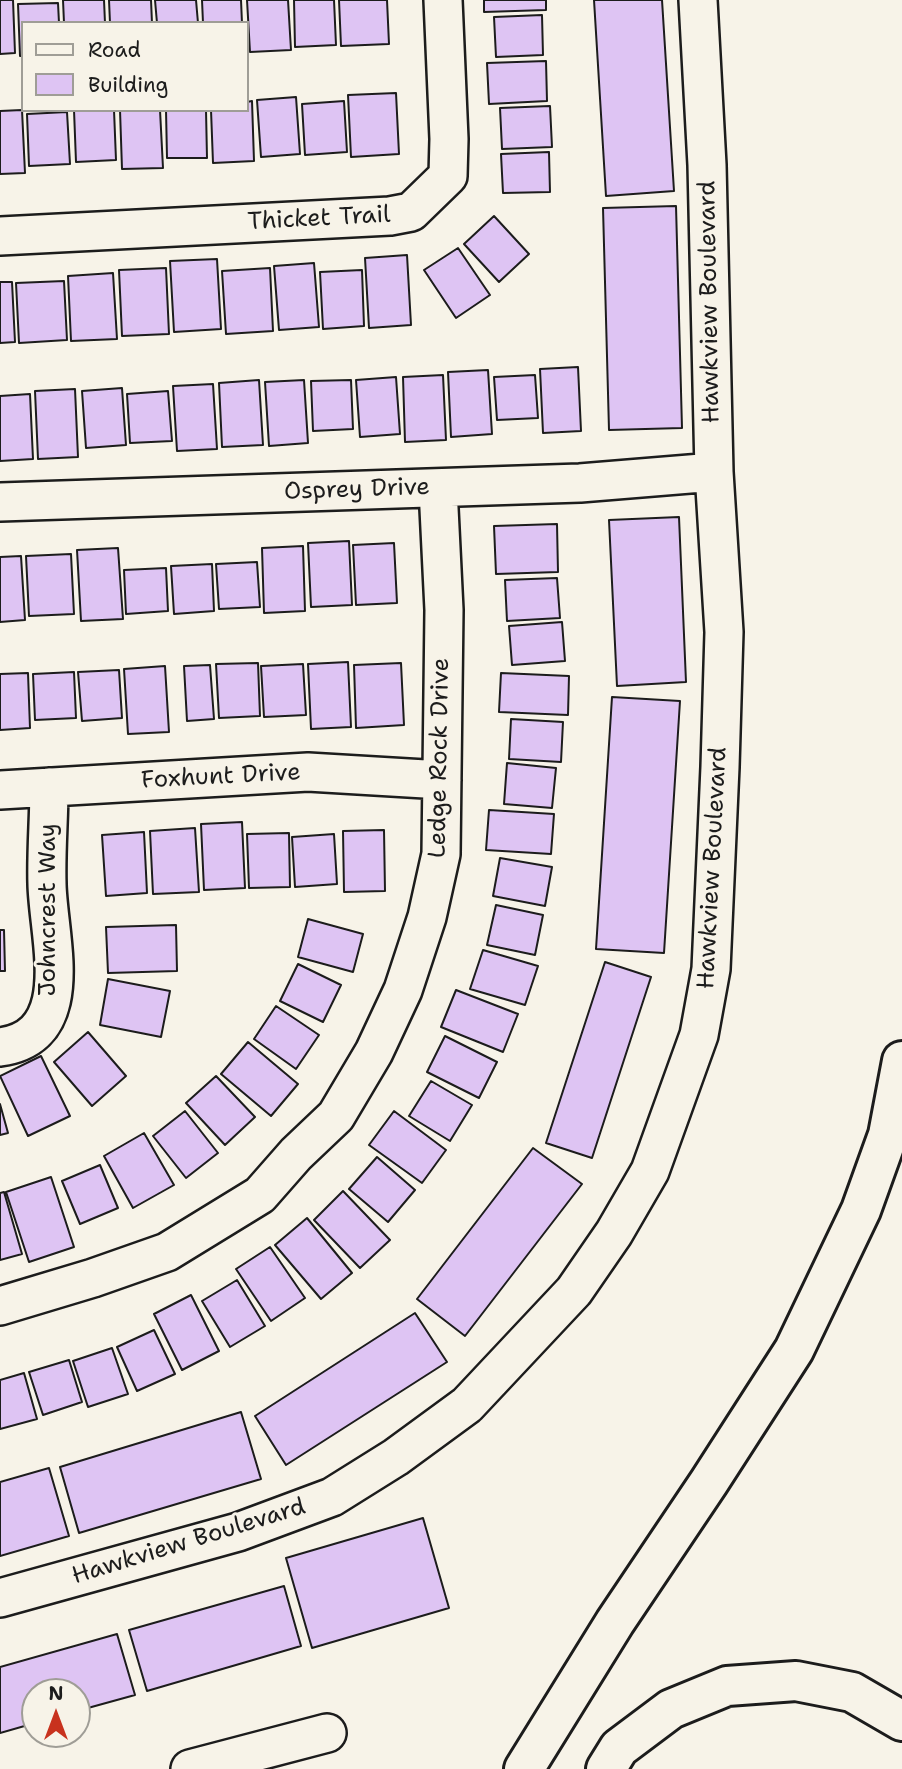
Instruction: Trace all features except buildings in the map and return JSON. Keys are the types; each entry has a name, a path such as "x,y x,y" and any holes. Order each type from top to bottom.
{"highway":[{"path":"524,1769 615,1622 794,1350 870,1185 888,1135 902,1061"},
{"path":"607,1769 619,1748 671,1709 727,1686 796,1681 852,1692 902,1721"}],"street":[{"name":"Thicket Trail","path":"0,236 390,216 411,212 448,176 443,0"},
{"name":"Hawkview Boulevard","path":"0,1598 237,1532 332,1497 396,1457 467,1405 574,1291 614,1233 650,1171 699,1035 711,969 724,632 714,472 707,165 698,0"},
{"name":"Osprey Drive","path":"0,502 580,483 714,472"},
{"name":"Ledge Rock Drive","path":"0,1306 167,1252 260,1195 296,1154 336,1116 374,1052 403,990 427,917 440,854 444,610 438,488"},
{"name":"Foxhunt Drive","path":"0,790 308,772 442,780"},
{"name":"Johncrest Way","path":"0,1047 11,1046 36,1034 53,1001 54,947 47,885 49,787"},
{"path":"190,1769 327,1733"}]}
